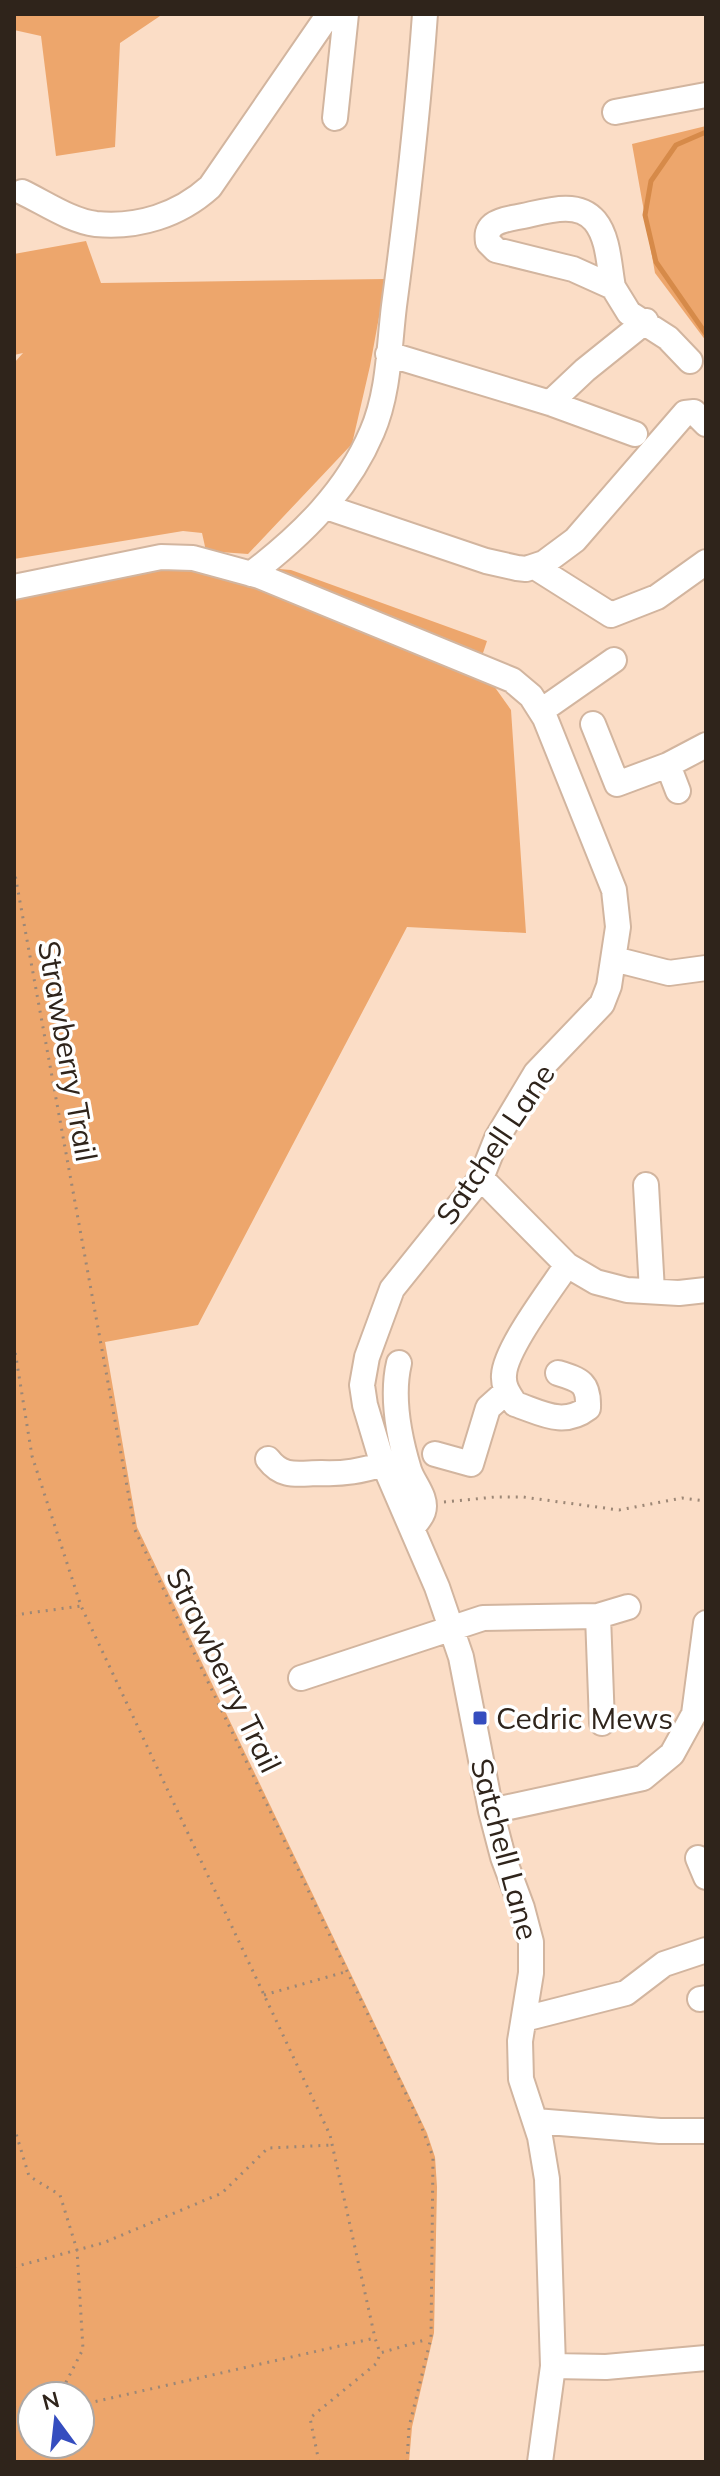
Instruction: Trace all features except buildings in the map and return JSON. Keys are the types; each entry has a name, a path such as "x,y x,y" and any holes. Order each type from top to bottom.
{"street":[{"path":"22,192 95,224 138,223 170,214 197,199 210,187 329,14"},
{"path":"335,118 346,14"},
{"path":"251,574 292,542 326,507 355,466 373,430 381,403 388,354 425,14"},
{"path":"615,112 706,95"},
{"path":"613,287 573,269 496,250 488,242 489,230 497,223 554,209 586,213 602,233 613,287 629,313 646,321 668,338 690,361"},
{"path":"550,403 646,321"},
{"path":"388,354 550,403 635,434"},
{"path":"326,507 486,561 517,568 535,567 553,558 575,540 685,413 694,412 706,424"},
{"name":"Satchell Lane","path":"14,587 161,557 193,558 251,574 499,673 526,691 541,711 612,881 618,927 614,959 602,1004 536,1073 497,1138 481,1178 392,1289 367,1357 363,1394 384,1464 461,1657 491,1811 531,1942 531,1973 520,2041 521,2079 535,2121 547,2179 553,2366 540,2462"},
{"path":"535,567 611,615 657,597 706,562"},
{"path":"541,711 614,660"},
{"path":"593,724 617,784 668,765 706,745"},
{"path":"668,765 678,791"},
{"path":"614,959 669,973 706,968"},
{"path":"481,1178 567,1265 596,1282 627,1290 679,1293 706,1290"},
{"path":"646,1185 652,1291"},
{"path":"558,1373 579,1379 588,1392 588,1408 575,1418 559,1418 515,1404 507,1391 504,1371 514,1348 567,1265"},
{"path":"399,1363 395,1396 397,1414 409,1472 423,1503 423,1513 412,1528"},
{"path":"435,1454 471,1464 488,1408 507,1391"},
{"path":"268,1459 274,1467 294,1475 337,1475 384,1464"},
{"path":"301,1678 483,1618 598,1616 628,1607"},
{"path":"598,1616 602,1723"},
{"path":"491,1811 643,1778 672,1754 694,1714 706,1623"},
{"path":"524,2019 626,1993 664,1964 706,1950"},
{"path":"535,2121 660,2131 706,2131"},
{"path":"553,2366 606,2367 706,2358"}],"path":[{"name":"Strawberry Trail","path":"14,869 135,1530 420,2123 433,2157 431,2338 409,2427 407,2462"},
{"path":"14,1345 32,1456 81,1606 333,2145 380,2353 377,2363 310,2418 319,2462"},
{"path":"423,1503 523,1497 619,1510 682,1498 706,1501"},
{"path":"14,1615 81,1606"},
{"path":"264,1995 347,1971"},
{"path":"14,2127 29,2176 60,2195 77,2250 83,2349 67,2380"},
{"path":"14,2267 103,2243 222,2193 268,2148 333,2145"},
{"path":"96,2401 375,2338"},
{"path":"380,2353 431,2338"}],"shaded area":[{"path":"14,14 163,14 120,43 115,147 56,156 41,36 14,30"},
{"path":"706,126 706,341 655,273 632,144"},
{"path":"86,241 101,283 386,279 352,444 248,554 206,551 202,533 183,531 14,559 14,363 23,353 14,355 14,254"},
{"path":"177,565 259,576 279,569 291,570 487,641 479,665 511,710 526,933 407,927 198,1325 105,1342 137,1527 427,2133 435,2157 434,2333 412,2427 409,2462 14,2462 14,596"}],"waterway":[{"path":"706,132 676,145 651,181 645,215 656,262 706,334"}],"place":[{"name":"Cedric Mews","path":"480,1718"}]}
